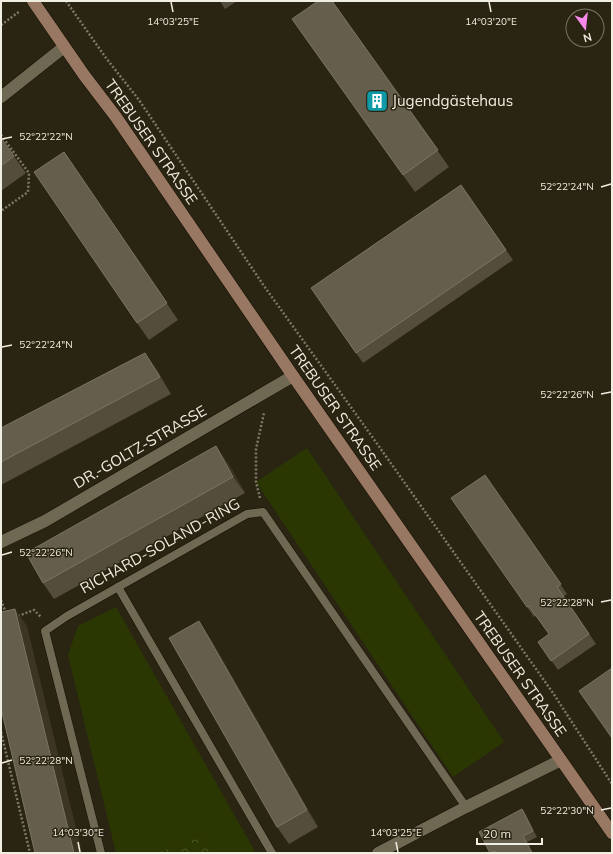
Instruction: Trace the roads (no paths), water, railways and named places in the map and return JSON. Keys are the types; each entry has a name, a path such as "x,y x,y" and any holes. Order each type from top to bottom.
{"street":[{"name":"TREBUSER STRASSE","path":"33,1 84,75 116,117 293,376 612,833"},
{"path":"1,97 64,47"},
{"name":"DR.-GOLTZ-STRASSE","path":"1,542 45,521 293,376"},
{"path":"378,853 561,760"}],"lane":[{"name":"RICHARD-SOLAND-RING","path":"101,853 46,631 67,616 247,514 263,512 466,807"},
{"path":"118,587 272,853"}],"place":[{"name":"Jugendgästehaus","path":"377,101"}]}
